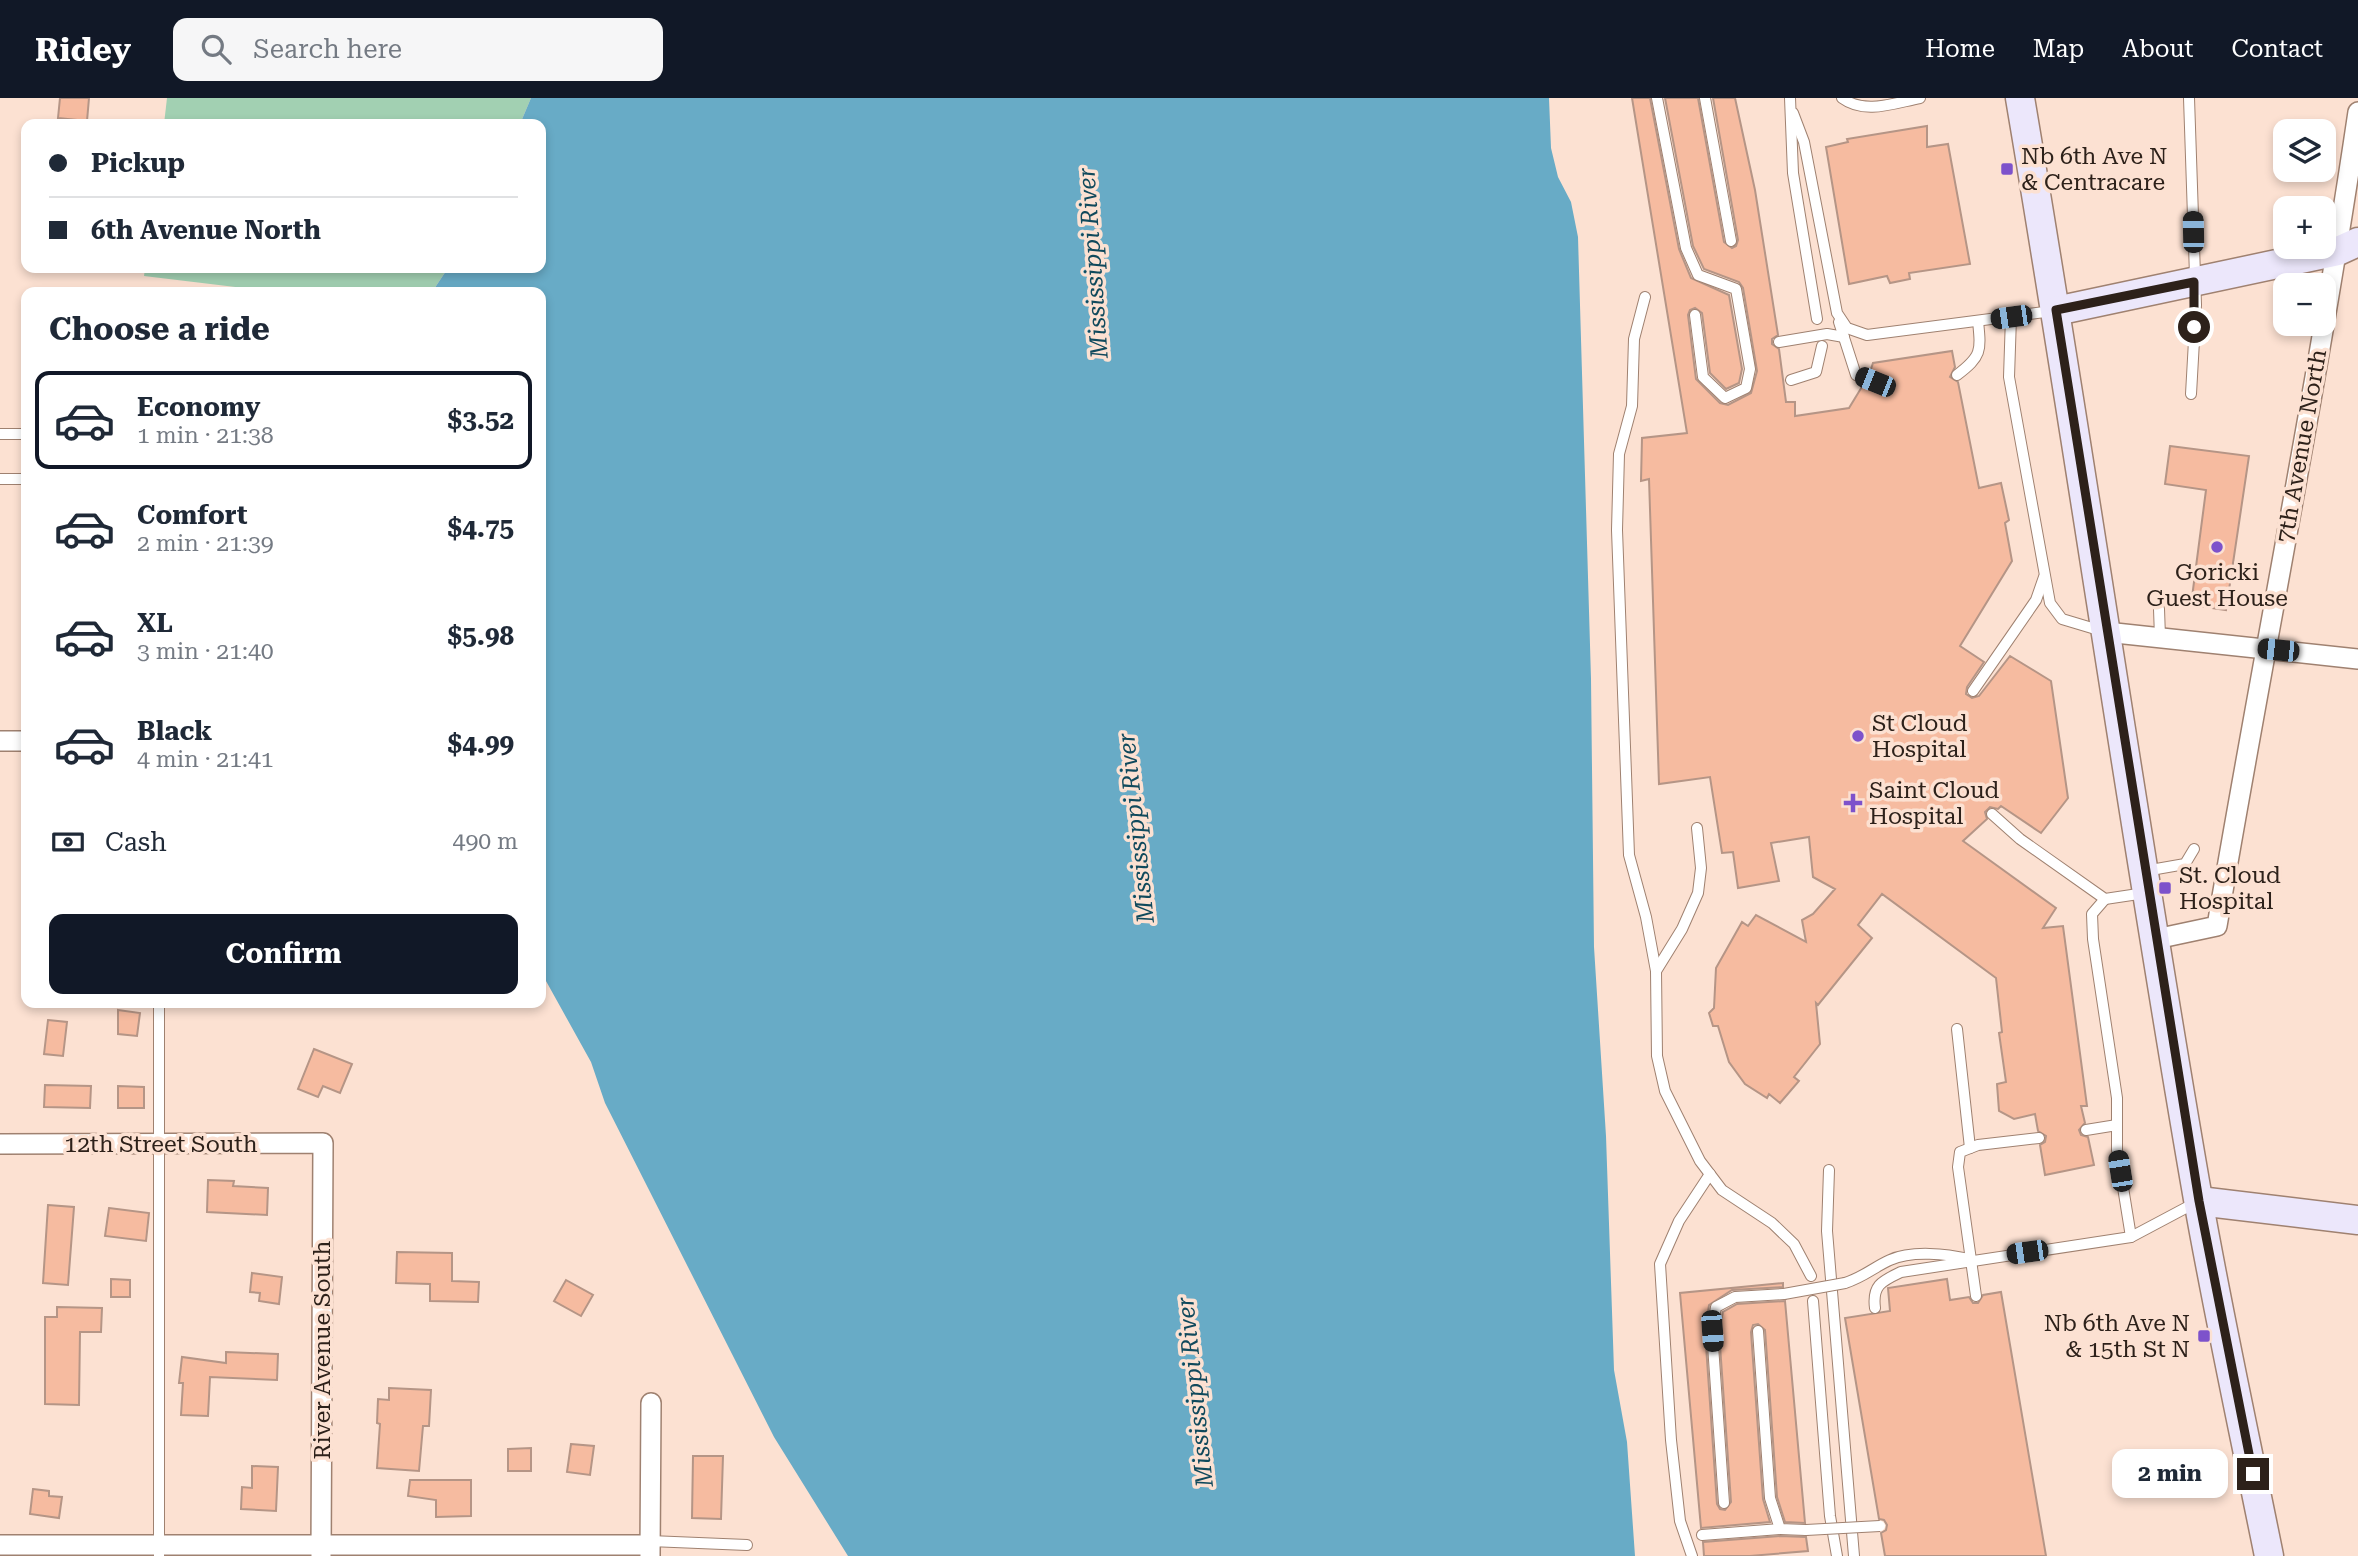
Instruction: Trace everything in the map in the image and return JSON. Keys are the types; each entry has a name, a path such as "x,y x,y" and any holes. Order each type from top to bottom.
{"street":[{"path":"2020,98 2199,1201 2269,1556"},
{"name":"7th Avenue North","path":"2156,939 2217,926 2264,648 2348,247 2358,112"},
{"path":"2056,310 2348,247"},
{"path":"2106,632 2358,659"},
{"path":"0,741 21,741"},
{"name":"12th Street South","path":"0,1144 323,1143"},
{"name":"River Avenue South","path":"321,1549 323,1143"},
{"path":"2199,1201 2358,1219"},
{"path":"0,1545 159,1550 650,1547 651,1403"}],"lane":[{"path":"1657,98 1686,248 1698,275 1736,289 1750,369 1745,388 1725,398 1703,377 1695,315"},
{"path":"1705,98 1731,240"},
{"path":"1790,98 1804,142 1844,337 1856,375 1875,382"},
{"path":"1842,98 1854,107 1875,107 1920,98"},
{"path":"2189,98 2196,305 2191,394"},
{"path":"1793,113 1793,173 1817,319"},
{"path":"1645,298 1634,338 1632,406 1619,454 1617,530 1629,855 1646,917 1656,971 1657,1056 1665,1091 1679,1124 1710,1174 1722,1190 1772,1223 1794,1244 1811,1276"},
{"path":"1837,313 1847,328 1867,335 2056,310"},
{"path":"2011,317 2009,377 2050,603 2062,619 2084,628 2106,632"},
{"path":"1957,375 1974,362 1981,349 1978,321"},
{"path":"1779,342 1827,334 1844,337"},
{"path":"1791,380 1816,372 1822,346"},
{"path":"0,434 21,434"},
{"path":"0,479 21,479"},
{"path":"1973,691 2036,600 2045,576"},
{"path":"2159,609 2160,638"},
{"path":"1992,814 2020,839 2105,899"},
{"path":"1656,971 1682,929 1698,893 1698,828"},
{"path":"2131,1237 2117,1150 2116,1098 2093,939 2092,914 2105,899 2185,864 2194,849"},
{"path":"159,1008 159,1550"},
{"path":"1957,1028 1970,1148"},
{"path":"2086,1129 2117,1125"},
{"path":"1976,1296 1973,1259 1958,1167 1960,1152 1970,1148 2039,1138"},
{"path":"1829,1170 1827,1231 1854,1556"},
{"path":"1692,1556 1678,1507 1660,1264 1679,1220 1710,1174"},
{"path":"1875,1308 1873,1295 1882,1282 1901,1272 2131,1237 2199,1201"},
{"path":"1724,1503 1712,1331 1716,1307 1735,1297 1784,1294 1845,1283 1865,1277 1892,1259 1941,1253 1973,1259"},
{"path":"1813,1301 1830,1516 1837,1556"},
{"path":"1758,1331 1770,1498 1780,1529"},
{"path":"1702,1535 1880,1526"},
{"path":"650,1547 747,1545"}],"green space":[{"path":"167,98 531,98 522,119 165,119"},
{"path":"144,273 445,273 435,287 235,287 144,276"}],"water":[{"name":"Mississippi River","path":"531,98 1549,98 1551,148 1558,177 1571,202 1578,237 1591,679 1594,947 1606,1136 1614,1370 1627,1442 1635,1556 848,1556 774,1437 605,1103 591,1062 546,981 546,287 435,287 445,273 546,273 546,119 522,119"}],"building":[{"path":"60,98 89,98 87,119 58,118"},
{"name":"St Cloud Hospital","path":"1632,98 1650,98 1679,249 1691,278 1729,295 1742,369 1739,383 1726,389 1710,373 1702,313 1695,308 1690,310 1688,315 1696,379 1720,403 1728,405 1751,393 1757,371 1743,288 1739,282 1704,269 1693,246 1665,98 1698,98 1724,242 1732,248 1738,240 1713,98 1735,98 1755,190 1778,335 1772,339 1772,344 1779,349 1786,402 1795,402 1795,416 1849,408 1863,385 1879,388 1882,380 1870,372 1873,363 1952,351 1955,367 1950,377 1958,382 1979,488 2001,483 2009,520 2005,523 2012,561 1960,646 1984,662 1967,687 1966,694 1972,698 1979,696 2010,656 2051,681 2068,798 2041,833 2001,806 1998,809 1990,807 1985,812 1987,819 1963,841 2056,908 2043,928 2063,926 2087,1106 2081,1106 2085,1123 2079,1130 2081,1135 2088,1137 2094,1165 2045,1175 2040,1145 2045,1142 2046,1136 2038,1131 2035,1114 2014,1119 1999,1111 1997,1084 2006,1082 1999,1033 2002,1032 1996,978 1882,894 1858,925 1872,938 1818,1005 1816,1003 1820,1044 1794,1077 1799,1081 1780,1103 1769,1094 1767,1098 1745,1084 1729,1062 1718,1026 1713,1026 1709,1013 1714,1008 1716,968 1742,922 1748,926 1756,915 1806,942 1802,920 1813,914 1835,889 1813,877 1809,837 1771,843 1779,881 1738,888 1733,852 1722,853 1710,777 1659,784 1649,479 1641,481 1642,438 1687,433"},
{"path":"1927,126 1927,147 1948,144 1970,264 1909,273 1910,279 1890,283 1887,276 1849,284 1826,147 1848,142 1847,139"},
{"name":"Goricki Guest House","path":"2170,446 2249,456 2226,610 2191,605 2206,490 2165,484"},
{"path":"118,1010 140,1013 137,1036 118,1034"},
{"path":"48,1020 67,1022 63,1056 44,1054"},
{"path":"314,1049 352,1064 340,1093 323,1086 318,1097 298,1089"},
{"path":"45,1085 91,1086 90,1108 44,1107"},
{"path":"118,1086 144,1087 144,1108 118,1108"},
{"path":"208,1180 234,1181 233,1186 268,1188 267,1215 207,1212"},
{"path":"48,1205 74,1207 68,1285 43,1283"},
{"path":"109,1208 149,1213 146,1241 105,1236"},
{"path":"397,1252 452,1253 452,1281 479,1282 478,1302 430,1301 430,1284 396,1283"},
{"path":"252,1273 282,1277 279,1304 259,1301 260,1293 250,1292"},
{"path":"111,1279 130,1280 130,1297 111,1297"},
{"path":"1947,1279 1950,1300 1969,1297 1973,1303 1978,1303 1983,1295 2001,1292 2046,1556 1885,1556 1881,1533 1886,1530 1887,1525 1884,1520 1879,1519 1845,1318 1890,1311 1888,1288"},
{"path":"566,1280 593,1295 581,1316 554,1301"},
{"path":"1783,1283 1783,1287 1732,1290 1709,1305 1705,1331 1717,1504 1720,1509 1725,1510 1731,1502 1719,1331 1723,1312 1737,1304 1785,1301 1805,1523 1785,1522 1777,1497 1765,1330 1758,1324 1753,1325 1751,1332 1763,1499 1770,1522 1701,1528 1680,1293"},
{"path":"57,1307 102,1308 101,1332 80,1332 79,1405 45,1404 45,1317 57,1317"},
{"path":"226,1352 278,1354 277,1380 210,1377 208,1416 181,1415 183,1383 179,1383 182,1357 226,1363"},
{"path":"389,1388 431,1390 429,1426 423,1426 419,1471 377,1468 380,1424 377,1423 378,1399 389,1400"},
{"path":"571,1444 594,1446 590,1475 567,1472"},
{"path":"531,1448 531,1471 508,1471 508,1449"},
{"path":"693,1456 723,1456 721,1519 692,1518"},
{"path":"252,1466 278,1467 276,1511 241,1509 242,1487 252,1488"},
{"path":"410,1480 471,1480 471,1516 436,1517 436,1500 408,1496"},
{"path":"33,1489 49,1491 49,1496 62,1497 59,1518 30,1514"},
{"path":"1780,1536 1806,1537 1808,1551 1750,1556 1704,1556 1703,1542"}],"place":[{"name":"Nb 6th Ave N & Centracare","path":"2007,169"},
{"name":"Goricki Guest House","path":"2217,547"},
{"name":"St Cloud Hospital","path":"1858,736"},
{"name":"Saint Cloud Hospital","path":"1853,803"},
{"name":"St. Cloud Hospital","path":"2165,888"},
{"name":"Nb 6th Ave N & 15th St N","path":"2204,1336"}],"route":[{"path":"2194,327 2194,282 2056,310 2199,1201 2253,1474"}]}
